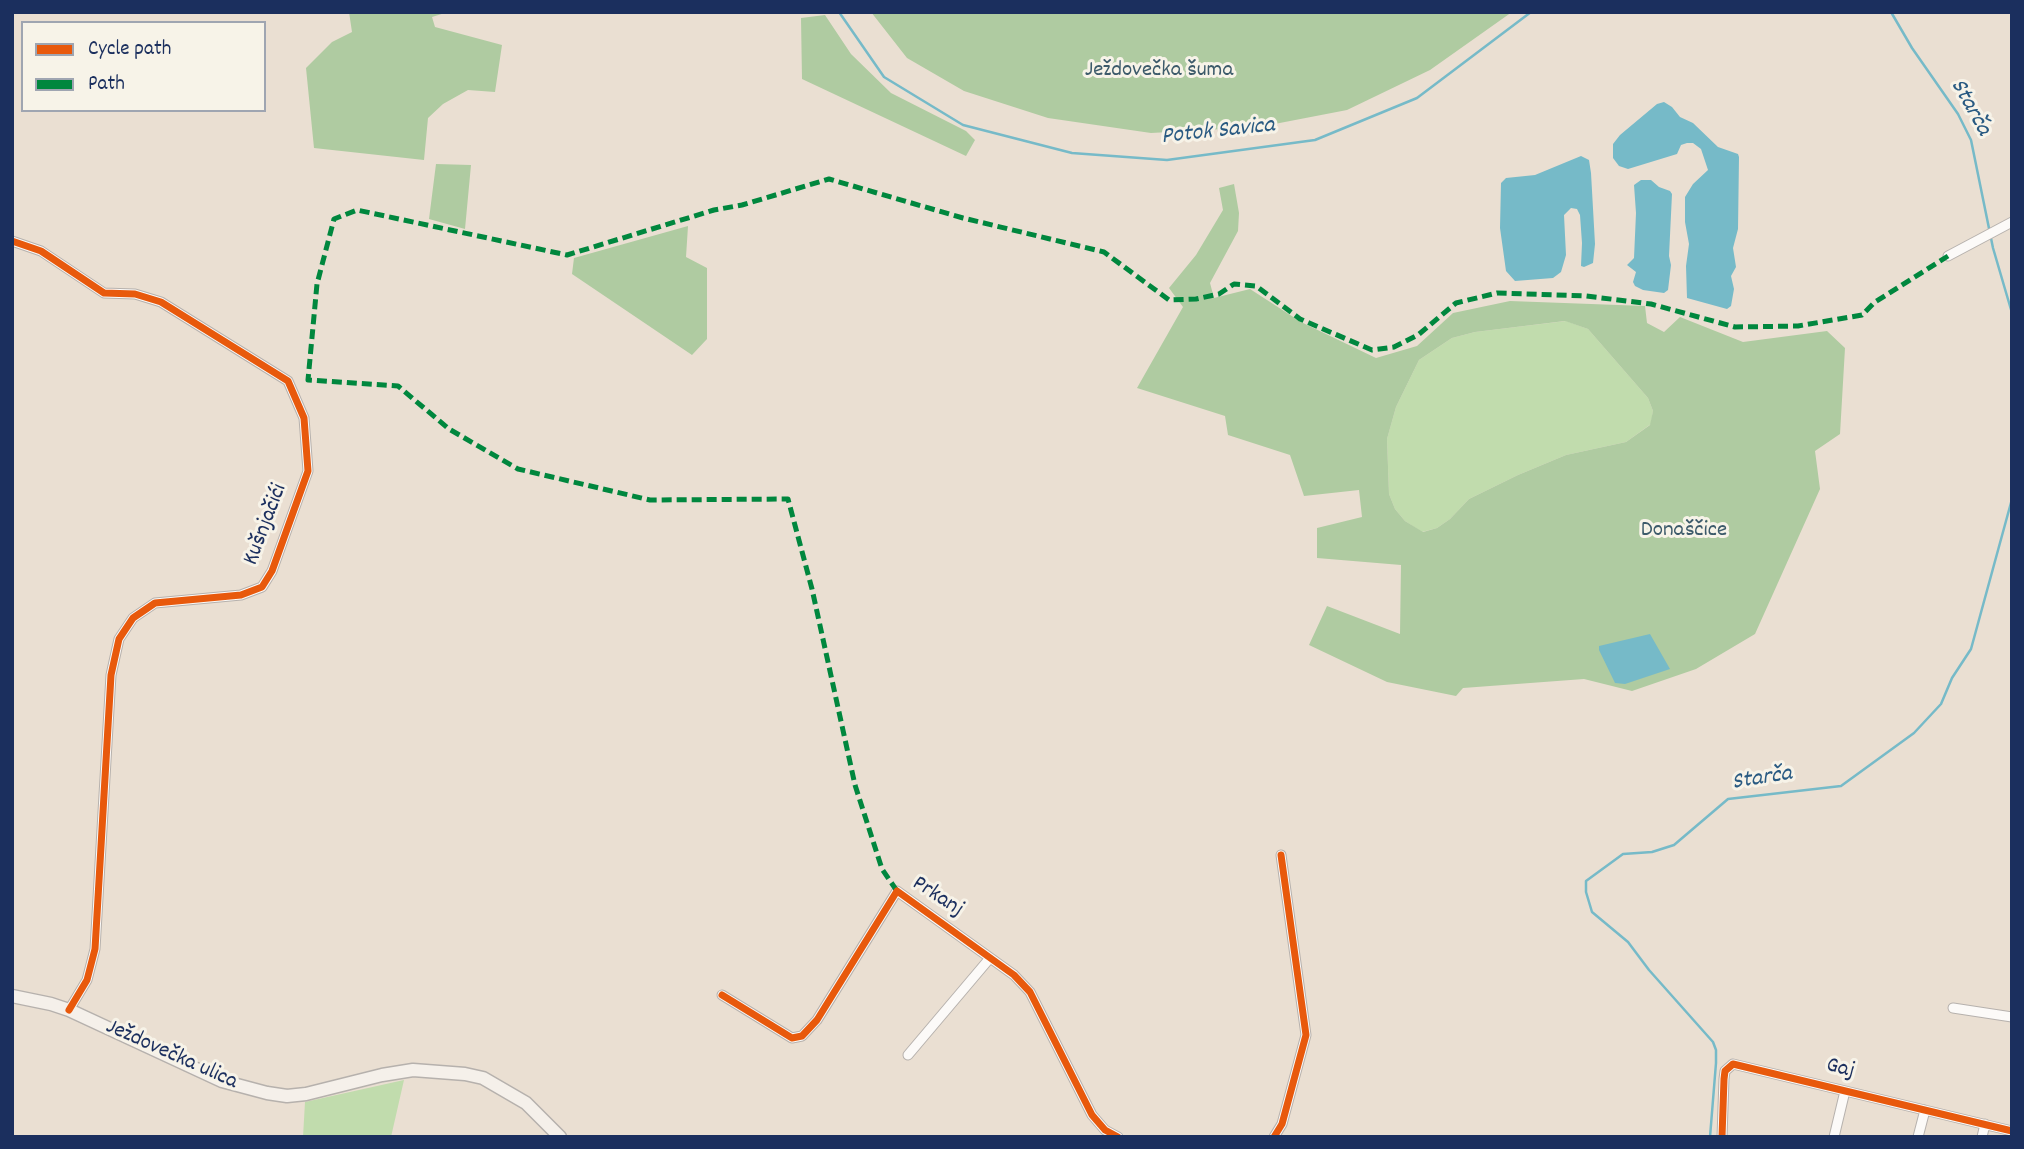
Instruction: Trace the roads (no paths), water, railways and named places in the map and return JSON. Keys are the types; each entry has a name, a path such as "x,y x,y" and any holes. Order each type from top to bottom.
{"main road":[{"name":"Ježdovečka ulica","path":"12,996 69,1010 222,1081 267,1093 287,1096 306,1094 413,1070 482,1078 526,1103 560,1137"}],"street":[{"path":"1948,256 2012,222"},
{"name":"Kušnjačići","path":"12,241 41,251 104,293 135,294 161,302 288,381 304,418 308,471 272,571 262,587 241,595 155,603 134,618 119,639 111,675 95,949 87,980 69,1010"},
{"path":"1274,1137 1282,1124 1306,1035 1280,855"},
{"name":"Prkanj","path":"722,995 792,1038 807,1033 897,891 1014,975 1030,992 1092,1115 1105,1130 1118,1137"},
{"path":"908,1055 990,958"},
{"path":"1953,1008 2012,1017"},
{"name":"Gaj","path":"1722,1137 1725,1070 1733,1064 2012,1131"},
{"name":"Gaj","path":"1834,1137 1845,1091"},
{"path":"1918,1137 1925,1110"},
{"path":"1982,1137 1985,1124"}],"water":[{"path":"1664,102 1680,117 1693,123 1718,147 1738,154 1739,157 1738,229 1733,248 1736,267 1731,276 1734,289 1731,306 1727,309 1687,298 1686,266 1689,244 1685,222 1685,197 1693,184 1708,170 1701,149 1693,143 1687,143 1681,145 1677,154 1628,169 1619,166 1613,158 1613,144 1620,135 1657,104"},
{"path":"1581,156 1589,160 1591,173 1595,244 1593,263 1581,266 1580,215 1577,209 1571,208 1564,215 1566,255 1561,272 1553,278 1515,281 1506,271 1500,228 1501,183 1506,178 1535,175"},
{"path":"1641,180 1651,180 1672,194 1669,256 1671,265 1668,290 1664,293 1635,286 1633,282 1636,272 1627,265 1634,258 1634,185"},
{"path":"1650,634 1670,669 1625,684 1615,683 1599,646"}],"waterway":[{"name":"Potok Savica","path":"839,12 884,77 963,125 1072,153 1167,160 1315,140 1417,98 1531,12"},
{"name":"Starča","path":"1891,12 1912,48 1958,114 1971,140 1993,248 2012,313"},
{"name":"Starča","path":"1710,1137 1716,1063 1713,1042 1649,970 1628,942 1592,912 1586,881 1623,854 1652,852 1674,845 1728,799 1841,786 1914,733 1941,704 1952,678 1971,649 2012,499"}],"park label":[{"name":"Ježdovečka šuma","path":"1159,72"},
{"name":"Donaščice","path":"1684,532"}]}
